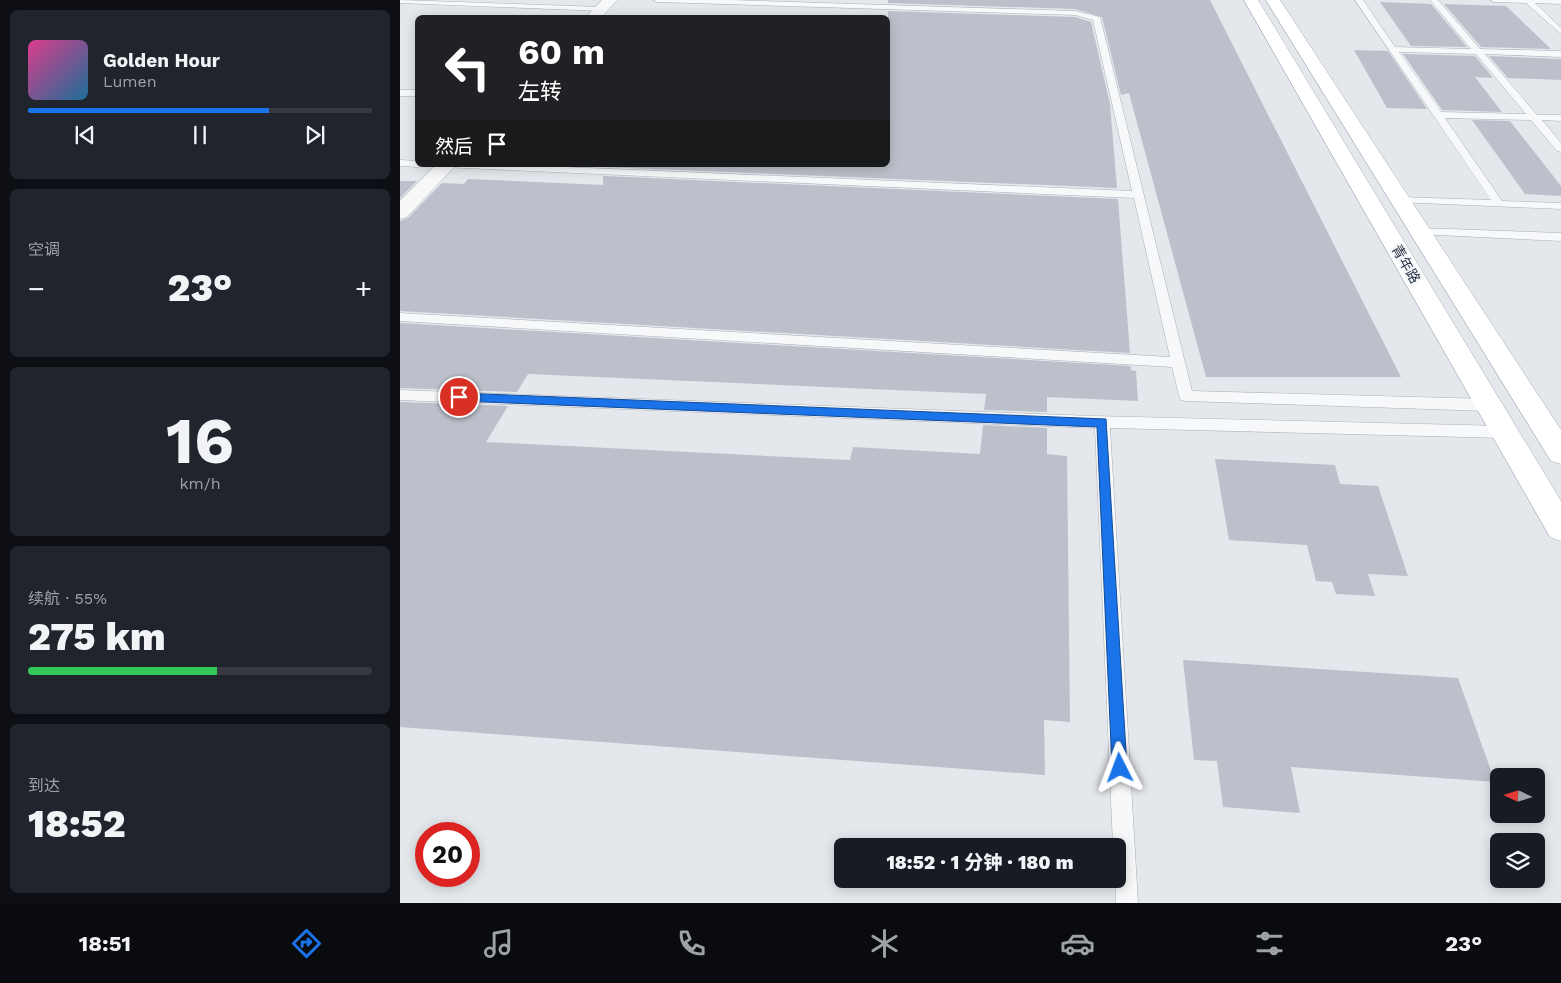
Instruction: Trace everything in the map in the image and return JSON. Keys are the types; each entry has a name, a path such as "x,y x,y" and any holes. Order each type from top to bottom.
{"street":[{"name":"青年路","path":"1251,0 1561,528"},
{"name":"青年路","path":"1273,0 1561,453"},
{"path":"400,213 445,167"}],"lane":[{"path":"543,15 559,0"},
{"path":"657,0 1075,13 1098,18 1186,396 1488,405"},
{"path":"1359,0 1498,204"},
{"path":"1434,0 1561,149"},
{"path":"1494,0 1561,2"},
{"path":"400,1 601,9"},
{"path":"1528,1 1561,32"},
{"path":"1393,49 1561,54"},
{"path":"400,93 415,93"},
{"path":"1437,114 1561,118"},
{"path":"400,163 415,164"},
{"path":"493,167 1139,195"},
{"path":"1400,200 1561,206"},
{"path":"1420,232 1556,237 1561,249"},
{"path":"400,317 1178,362"},
{"path":"400,395 1102,422 1504,432"},
{"path":"1102,422 1127,903"}],"building":[{"path":"888,0 1210,0 1401,377 1206,377 1129,93 1121,95 1102,17 1075,9 888,3"},
{"path":"1380,2 1431,4 1467,47 1411,46"},
{"path":"1444,4 1506,6 1551,49 1481,47"},
{"path":"888,11 1075,17 1091,22 1110,104 1117,188 603,167 890,167 890,15 888,15"},
{"path":"1354,50 1388,51 1427,109 1387,108"},
{"path":"1403,54 1475,56 1493,78 1475,77 1502,112 1442,110"},
{"path":"1489,56 1561,59 1561,80 1508,78"},
{"path":"1472,120 1510,121 1561,186 1561,196 1525,194"},
{"path":"603,176 1118,199 1130,353 400,311 400,221 408,218 442,183 464,184 468,179 603,185"},
{"path":"400,181 417,181 400,198"},
{"path":"400,323 1131,366 1131,370 1136,371 1138,401 1047,397 1047,412 984,410 986,394 528,374 517,392 400,388"},
{"path":"400,402 508,406 486,442 850,460 853,447 980,454 983,425 1047,428 1047,454 1067,456 1070,722 1044,720 1045,775 400,727"},
{"path":"1215,459 1335,465 1340,484 1378,486 1408,576 1368,574 1375,596 1336,594 1332,582 1316,581 1307,545 1229,540"},
{"path":"1183,660 1458,678 1490,768 1490,782 1291,767 1300,813 1223,807 1217,761 1194,760"}],"route":[{"path":"459,397 1102,422 1120,768"}]}
